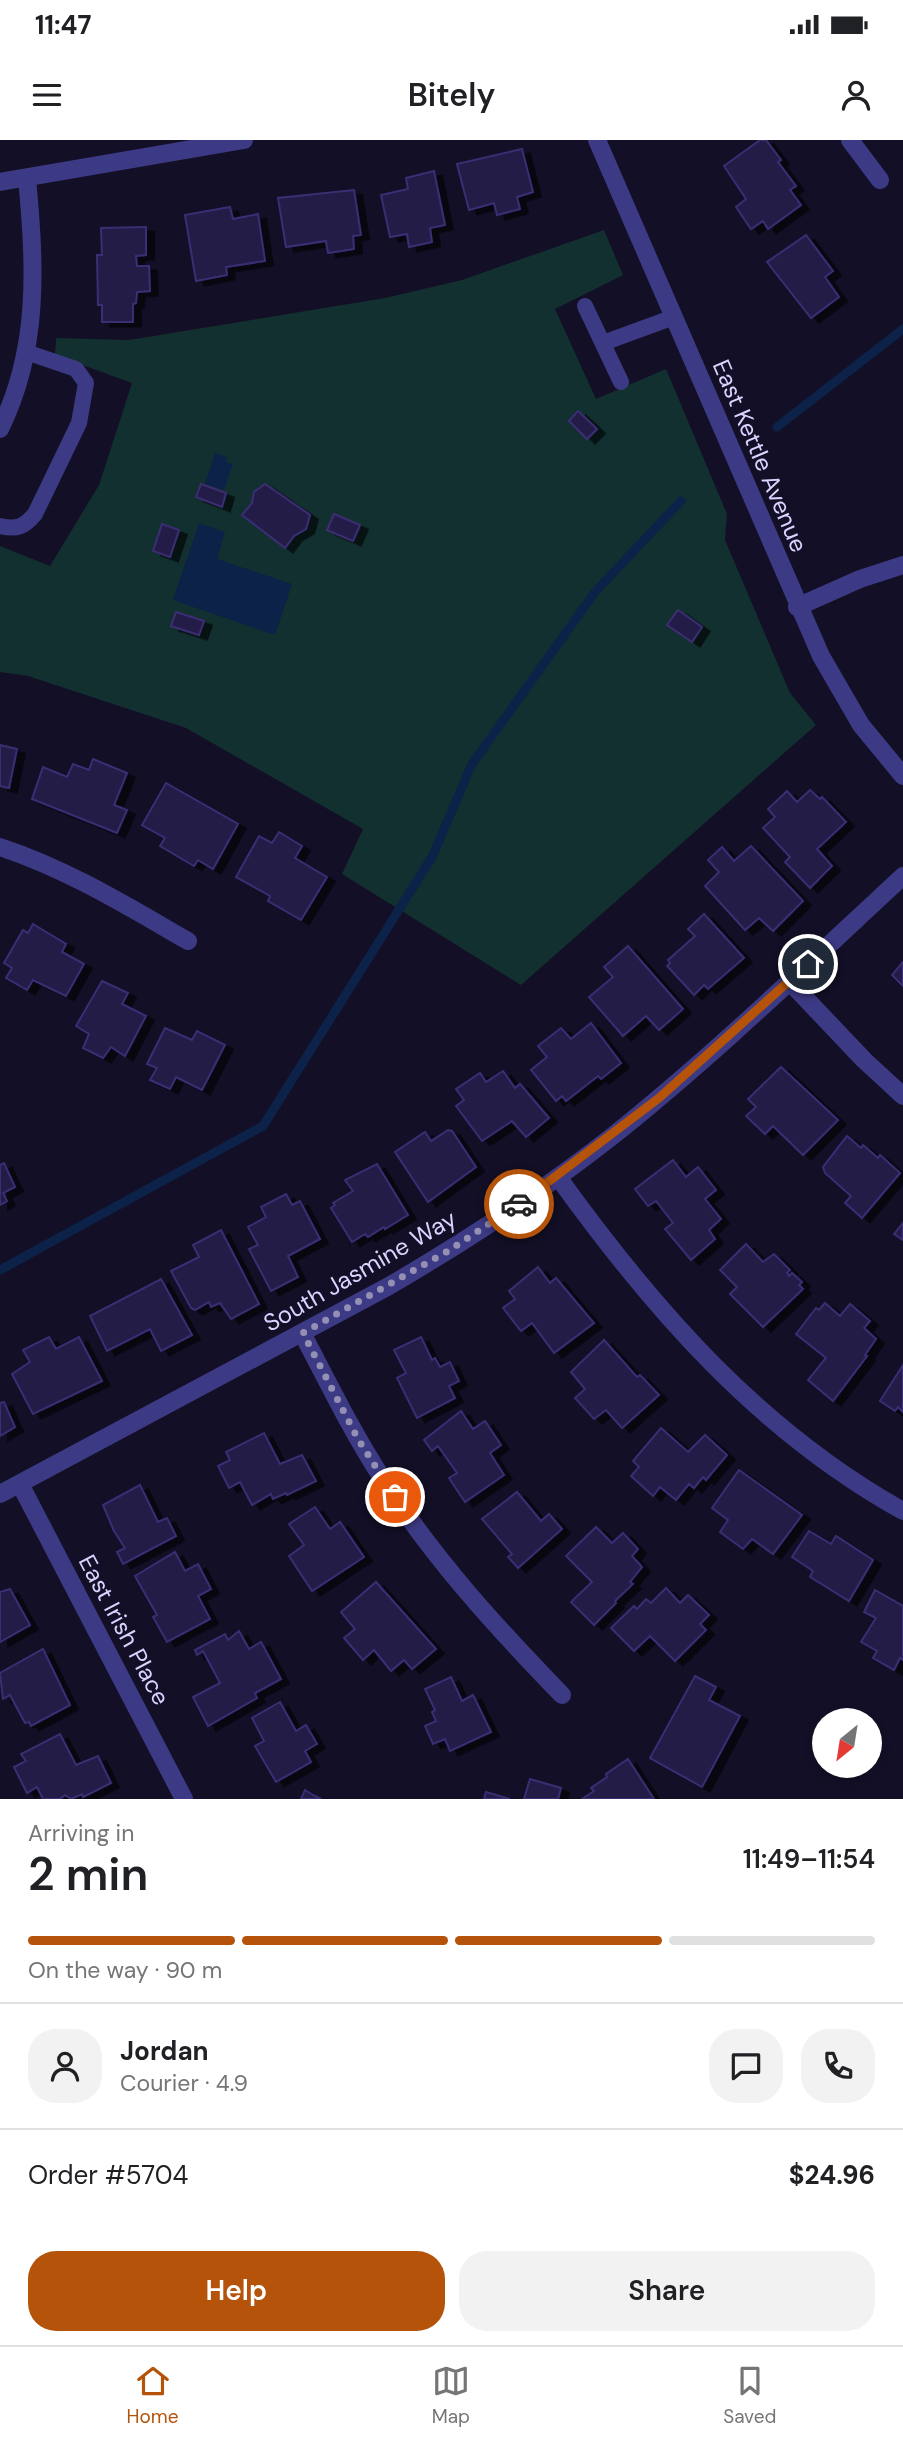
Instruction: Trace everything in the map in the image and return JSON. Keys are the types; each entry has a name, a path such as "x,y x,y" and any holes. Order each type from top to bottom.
{"street":[{"path":"0,182 188,144 244,140"},
{"name":"East Kettle Avenue","path":"597,140 797,607 839,692 883,754 903,776"},
{"path":"850,140 880,180"},
{"path":"0,429 19,383 34,305 35,257 27,178"},
{"path":"797,607 860,579 903,565"},
{"path":"0,847 31,857 99,890 188,941"},
{"name":"South Jasmine Way","path":"0,1494 303,1333 448,1251 558,1177 659,1098 903,876"},
{"path":"789,981 864,1060 903,1096"},
{"path":"558,1177 638,1283 716,1370 800,1441 903,1511"},
{"path":"303,1333 358,1439 408,1517 463,1589 562,1695"},
{"name":"East Irish Place","path":"20,1484 184,1799"}],"lane":[{"path":"585,306 621,382"},
{"path":"603,344 674,317"},
{"path":"0,526 12,529 25,526 35,514 79,423 86,383 76,369 26,352"}],"green space":[{"path":"604,230 623,275 555,309 596,399 666,369 727,514 725,540 790,693 816,725 521,985 342,874 363,829 186,728 28,676 0,672 0,546 50,566 99,485 132,383 55,355 56,338 129,340 385,298 462,280"}],"water":[{"path":"215,453 227,457 226,462 233,464 224,490 205,484"},
{"path":"199,523 225,532 217,559 292,584 275,635 173,600"}],"building":[{"path":"760,140 766,140 781,160 778,162 796,186 790,190 801,205 768,229 763,221 751,229 736,207 746,199 724,166"},
{"path":"522,149 533,192 517,197 520,209 497,215 494,203 469,210 457,164"},
{"path":"434,171 445,225 430,228 432,242 409,247 407,234 390,237 381,195 408,189 406,178"},
{"path":"354,190 361,235 353,236 354,249 328,253 326,241 286,247 278,198"},
{"path":"230,207 233,219 258,214 265,261 226,267 227,275 196,281 185,215"},
{"path":"146,227 146,255 136,256 137,266 149,266 150,291 137,292 136,303 133,304 133,322 102,322 102,305 98,305 97,255 102,255 101,228"},
{"path":"806,235 833,271 825,277 839,297 811,318 767,262"},
{"path":"578,411 597,429 587,439 569,421"},
{"path":"201,484 226,493 222,507 196,497"},
{"path":"265,484 310,515 306,529 294,536 285,548 242,515 252,503 254,492"},
{"path":"334,514 360,525 353,541 327,530"},
{"path":"162,524 179,530 170,557 153,551"},
{"path":"678,610 702,627 692,642 667,625"},
{"path":"176,612 204,621 199,635 171,626"},
{"path":"0,745 17,749 9,788 0,786"},
{"path":"93,759 127,773 114,805 127,810 117,833 32,799 43,767 67,777 73,764 89,770"},
{"path":"166,783 238,824 213,869 198,860 194,866 160,846 165,838 142,825"},
{"path":"810,790 820,799 822,797 846,822 817,849 832,866 810,888 785,862 790,857 763,828 775,817 768,809 787,791 797,802"},
{"path":"279,832 302,846 295,858 327,877 301,920 268,901 270,896 236,877 259,836 272,843"},
{"path":"751,846 803,901 773,931 759,918 745,930 705,886 719,872 708,860 722,847 734,861"},
{"path":"704,914 744,958 708,989 704,985 694,995 667,966 670,963 668,960 695,936 688,929"},
{"path":"33,924 66,944 62,952 84,964 66,996 33,980 27,990 6,978 12,968 4,963 23,930 28,933"},
{"path":"628,946 683,1009 659,1030 646,1016 623,1036 589,997 613,977 604,967"},
{"path":"903,962 903,986 892,975"},
{"path":"102,981 128,993 122,1004 146,1016 125,1056 111,1047 103,1058 83,1048 89,1034 76,1026"},
{"path":"591,1023 621,1063 601,1079 598,1076 566,1101 562,1096 556,1101 531,1070 547,1057 538,1046 561,1028 571,1039"},
{"path":"165,1028 192,1040 197,1031 225,1045 202,1090 176,1077 170,1089 150,1080 157,1068 147,1064"},
{"path":"781,1067 838,1120 803,1155 773,1126 765,1134 746,1116 756,1107 748,1099"},
{"path":"503,1071 515,1088 520,1084 549,1118 526,1137 512,1121 482,1141 456,1106 464,1100 456,1089 480,1073 486,1082"},
{"path":"448,1130 452,1131 476,1167 428,1202 395,1152 425,1132 431,1141"},
{"path":"847,1136 878,1158 880,1155 900,1173 862,1218 845,1203 851,1196 825,1173 823,1167"},
{"path":"673,1160 686,1177 698,1167 716,1190 705,1199 721,1219 709,1230 715,1239 691,1260 665,1229 673,1223 656,1201 648,1206 635,1189"},
{"path":"4,1163 15,1187 3,1193 7,1201 0,1205 0,1165"},
{"path":"377,1164 408,1215 385,1229 384,1227 368,1237 365,1234 352,1242 331,1208 335,1205 333,1203 353,1191 345,1180"},
{"path":"286,1194 292,1205 300,1201 320,1239 288,1256 298,1277 271,1291 249,1249 258,1245 248,1227 266,1217 261,1207"},
{"path":"903,1223 903,1240 894,1234"},
{"path":"221,1230 259,1304 231,1319 220,1303 211,1307 209,1302 195,1310 191,1308 171,1271 199,1257 193,1245"},
{"path":"746,1244 763,1262 774,1254 790,1270 787,1273 789,1276 792,1273 802,1282 799,1285 803,1289 763,1327 730,1294 737,1287 720,1270"},
{"path":"538,1267 550,1283 556,1278 594,1323 554,1353 532,1323 521,1331 503,1308 515,1299 509,1291"},
{"path":"161,1279 192,1335 161,1351 150,1329 107,1351 90,1316"},
{"path":"825,1303 840,1316 850,1304 870,1321 864,1328 876,1339 865,1355 867,1356 833,1401 808,1380 826,1358 796,1334 816,1308 819,1310"},
{"path":"49,1337 56,1349 79,1337 102,1381 33,1414 12,1374 30,1362 23,1350"},
{"path":"421,1337 432,1360 435,1358 440,1367 450,1362 459,1381 449,1386 455,1398 417,1418 397,1378 406,1373 394,1350"},
{"path":"604,1340 637,1377 640,1375 659,1395 622,1428 606,1410 594,1419 575,1398 585,1389 571,1372"},
{"path":"903,1365 903,1412 898,1407 895,1411 880,1401"},
{"path":"4,1402 15,1427 0,1436 0,1403"},
{"path":"461,1411 473,1429 485,1421 501,1445 490,1453 504,1475 465,1502 449,1478 457,1473 438,1446 432,1451 424,1440"},
{"path":"661,1428 688,1452 705,1435 727,1455 706,1480 703,1477 694,1488 689,1484 676,1500 660,1487 653,1496 631,1476 639,1467 633,1461"},
{"path":"264,1433 280,1464 302,1455 316,1481 287,1495 286,1493 273,1499 271,1494 252,1505 240,1482 229,1488 218,1466 230,1460 226,1452"},
{"path":"739,1470 802,1515 773,1554 752,1539 743,1549 720,1532 728,1520 712,1508"},
{"path":"140,1485 158,1522 167,1518 176,1536 123,1564 117,1552 125,1548 103,1505"},
{"path":"517,1492 541,1521 549,1514 562,1529 518,1568 508,1557 512,1554 482,1519"},
{"path":"315,1507 330,1529 340,1522 364,1557 312,1591 289,1556 304,1545 289,1524"},
{"path":"596,1527 612,1543 623,1533 638,1549 632,1556 642,1567 630,1582 633,1584 594,1625 571,1602 592,1582 566,1556"},
{"path":"809,1531 831,1544 836,1536 873,1560 849,1601 810,1577 813,1571 792,1557"},
{"path":"175,1552 185,1571 198,1564 211,1589 198,1596 210,1619 167,1642 153,1617 157,1615 135,1576"},
{"path":"376,1582 436,1649 412,1669 404,1660 391,1671 374,1650 363,1660 344,1638 355,1629 341,1612"},
{"path":"666,1588 680,1603 688,1595 709,1615 700,1624 706,1630 675,1661 650,1636 634,1651 611,1628 634,1606 637,1609 646,1599 651,1603"},
{"path":"10,1589 30,1625 0,1642 0,1592"},
{"path":"875,1590 903,1606 903,1660 900,1658 894,1670 873,1658 877,1651 861,1642 876,1618 864,1612"},
{"path":"239,1631 249,1649 261,1642 281,1679 255,1693 257,1698 208,1726 193,1697 220,1683 203,1651 197,1655 195,1650 225,1634 228,1640"},
{"path":"43,1649 70,1705 31,1726 29,1722 25,1723 10,1695 3,1699 0,1673"},
{"path":"695,1676 716,1687 709,1700 740,1716 702,1787 650,1758"},
{"path":"451,1677 462,1701 473,1695 491,1732 450,1751 445,1739 433,1744 425,1726 436,1721 432,1712 435,1710 425,1689"},
{"path":"280,1702 296,1731 306,1725 317,1744 305,1751 311,1762 276,1782 255,1746 264,1741 252,1718"},
{"path":"60,1734 76,1765 98,1756 111,1783 83,1797 82,1794 71,1799 65,1795 60,1799 43,1799 37,1787 27,1793 14,1767 26,1761 21,1754"},
{"path":"628,1759 654,1799 582,1799 594,1791 591,1788 607,1777 606,1774"},
{"path":"530,1779 561,1788 558,1799 524,1799"},
{"path":"305,1790 313,1795 321,1799 301,1799"},
{"path":"486,1792 510,1799 484,1799"}],"waterway":[{"path":"777,427 903,329"},
{"path":"0,1270 263,1126 432,857 472,764 595,592 681,501"}],"way so far":[{"path":"395,1497 358,1439 303,1333 448,1251 519,1204"}],"route":[{"path":"519,1204 659,1098 808,964"}]}
